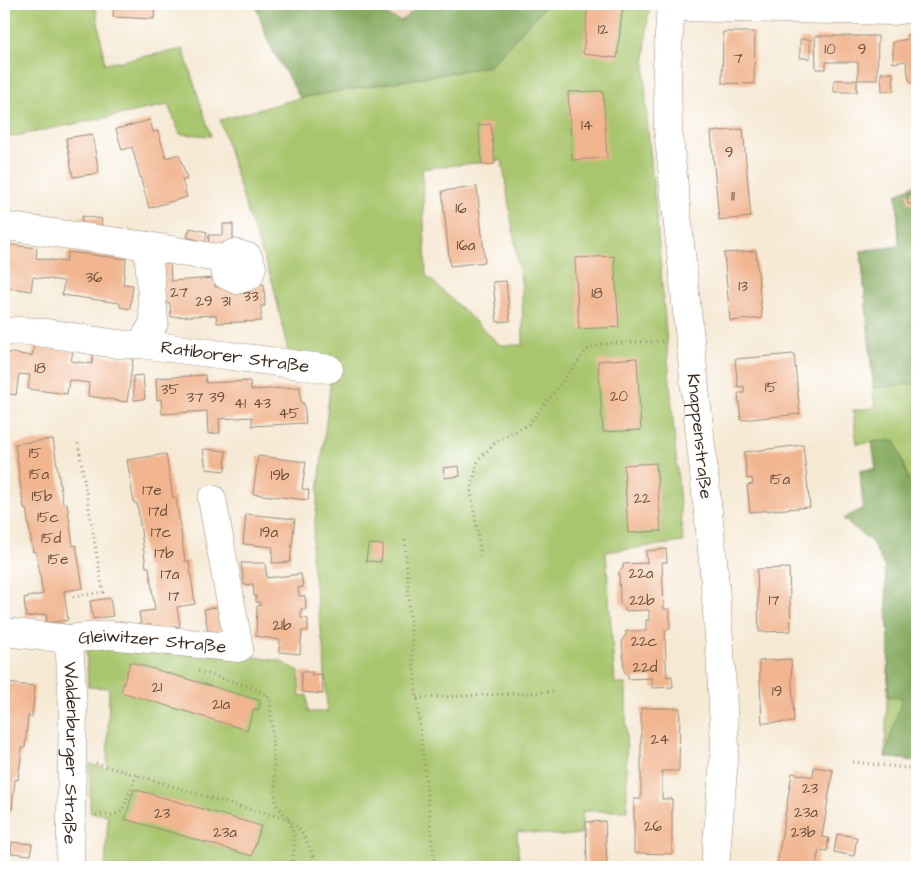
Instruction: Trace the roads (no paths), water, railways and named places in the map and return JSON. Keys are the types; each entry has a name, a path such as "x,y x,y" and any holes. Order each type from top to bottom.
{"street":[{"path":"670,5 894,11 917,7"},
{"name":"Knappenstraße","path":"670,5 667,67 668,129 719,632 725,746 715,867"},
{"path":"4,226 223,258"},
{"name":"Ratiborer Straße","path":"141,344 154,323 148,246"},
{"name":"Ratiborer Straße","path":"4,333 9,330 30,331 120,344 141,344 329,369"},
{"name":"Gleiwitzer Straße","path":"4,632 69,639 108,635 239,648 212,498"},
{"name":"Waldenburger Straße","path":"69,639 73,708 70,867"}]}
